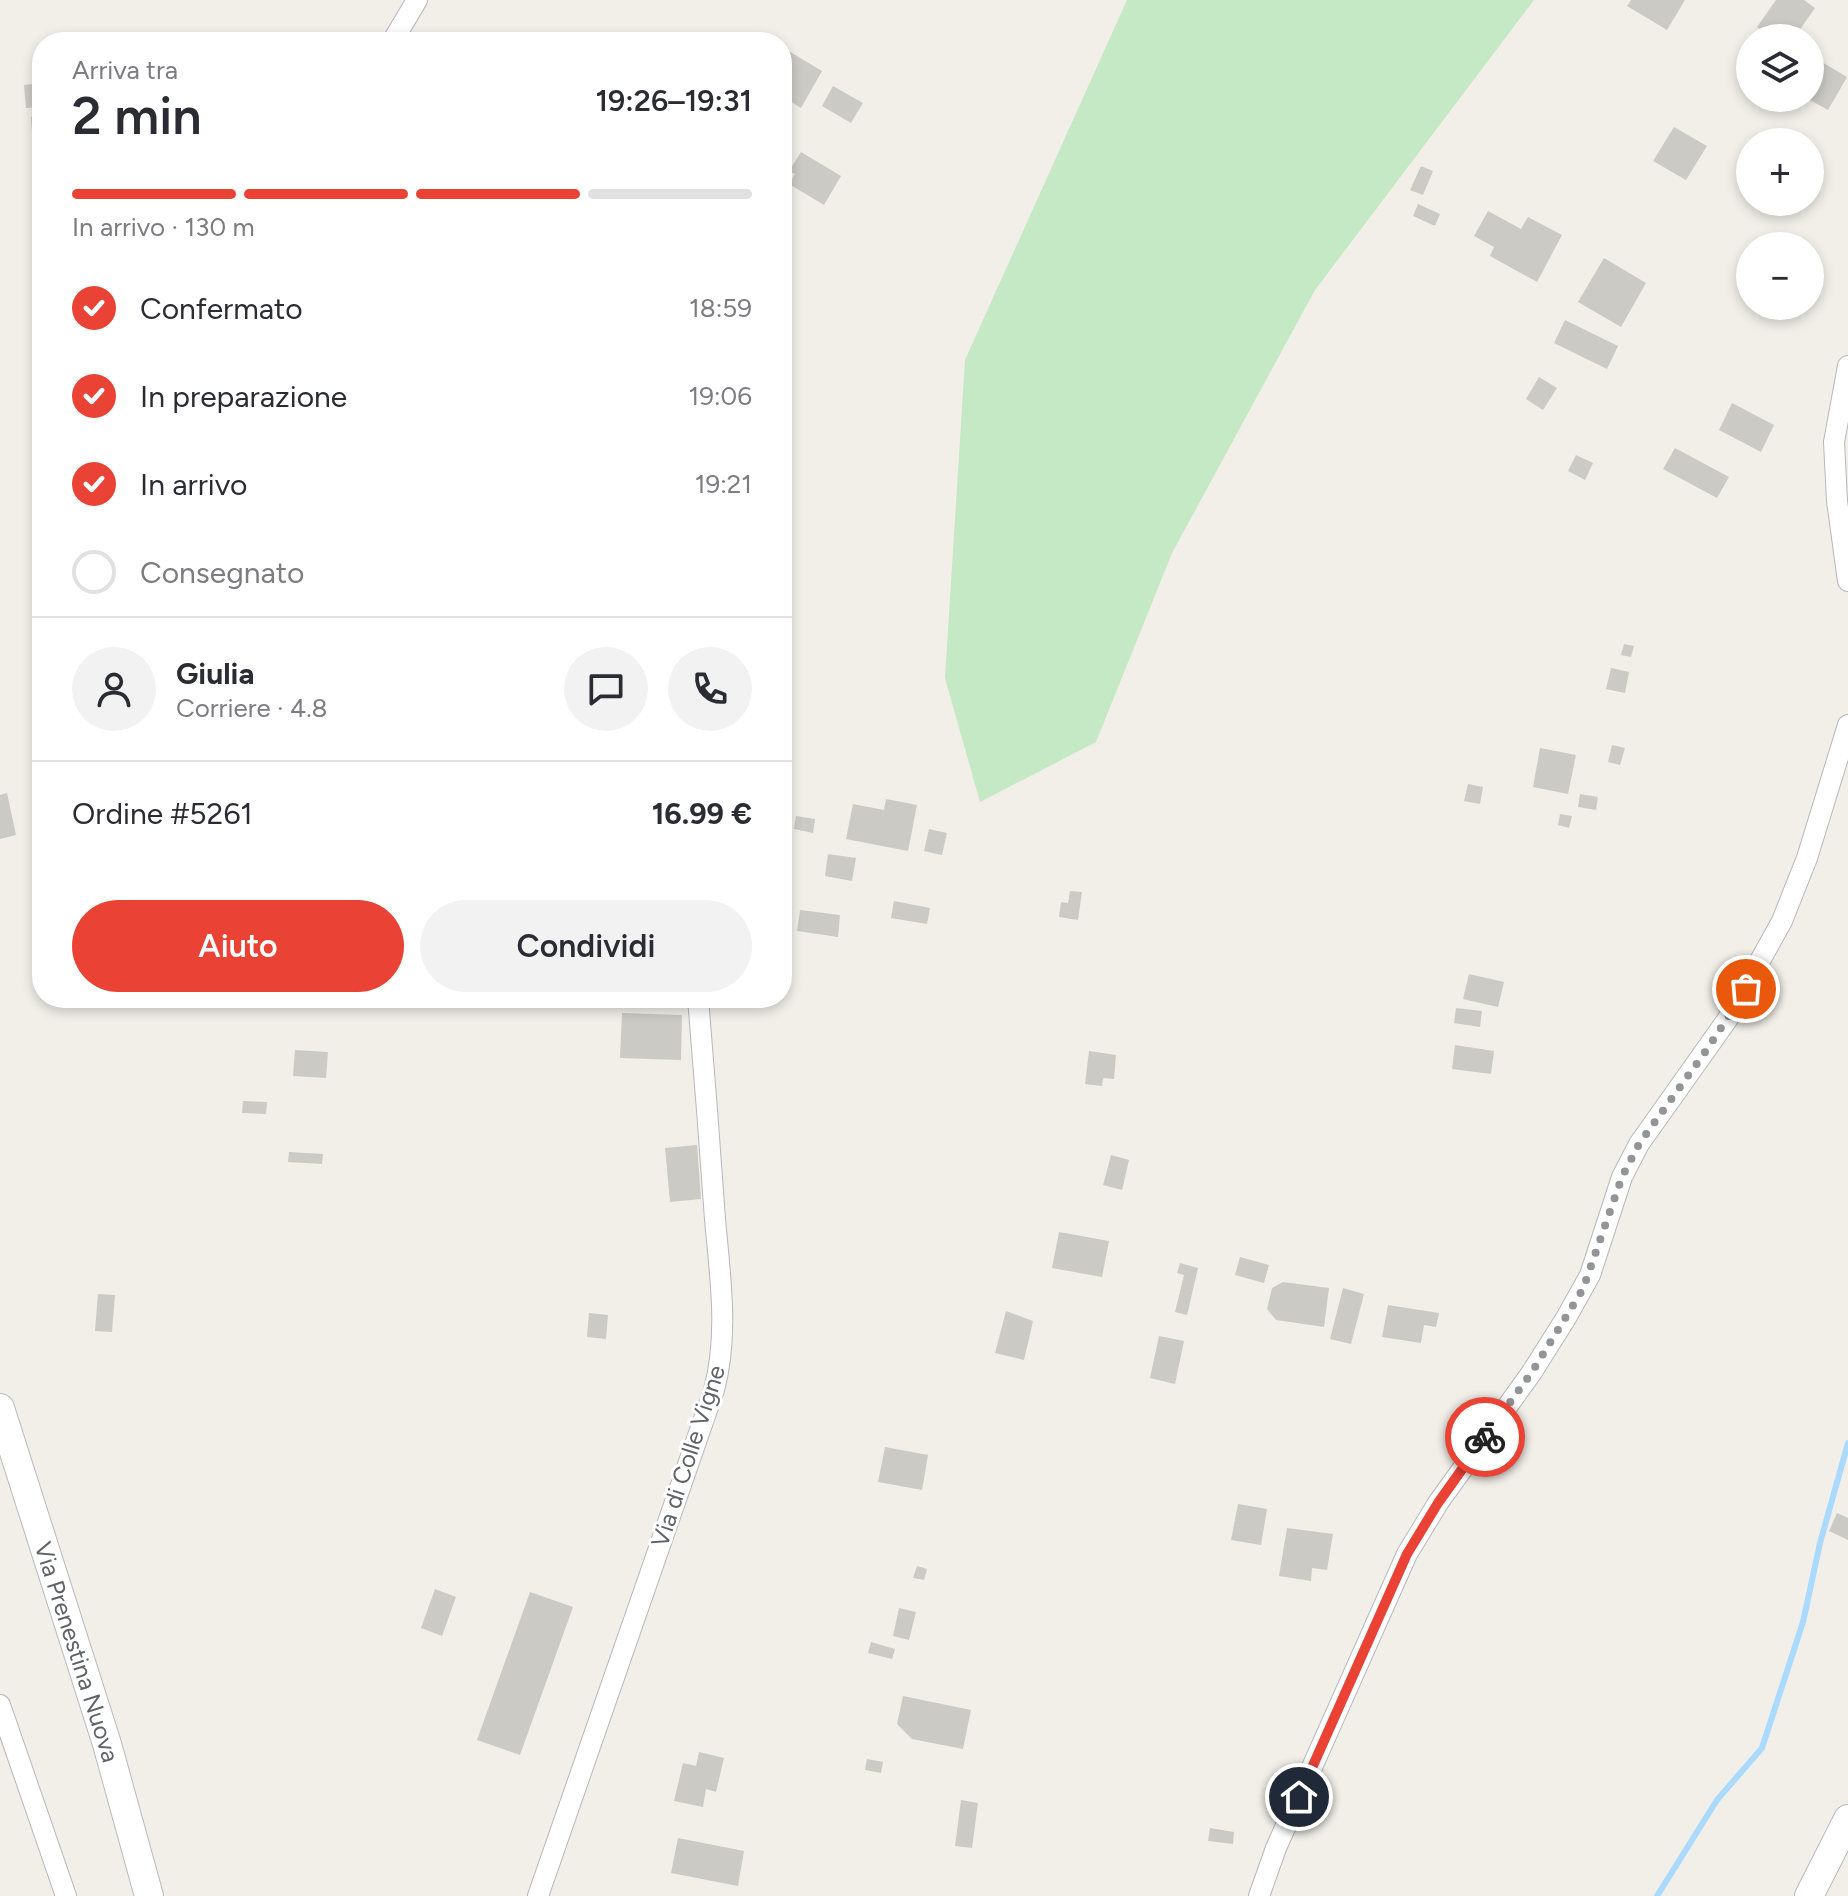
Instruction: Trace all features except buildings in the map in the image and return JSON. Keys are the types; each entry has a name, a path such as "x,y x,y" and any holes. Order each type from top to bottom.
{"main road":[{"name":"Via Prenestina Nuova","path":"0,1408 107,1744 149,1896"},
{"path":"1809,1896 1848,1819"}],"street":[{"path":"398,32 417,0"},
{"path":"1848,366 1834,442 1837,501 1848,581"},
{"path":"1259,1896 1276,1848 1407,1554 1438,1503 1532,1372 1566,1318 1590,1275 1622,1177 1639,1144 1727,1020 1782,921 1807,858 1848,725"},
{"name":"Via di Colle Vigne","path":"538,1896 714,1390 720,1364 723,1332 720,1279 699,1008"},
{"path":"0,1705 66,1896"}],"green space":[{"path":"1127,0 1534,0 1315,290 1172,553 1096,742 980,802 945,678 965,360"}],"waterway":[{"path":"1657,1896 1717,1800 1762,1748 1803,1622 1820,1543 1848,1443"}],"way so far":[{"path":"1485,1437 1532,1372 1583,1289 1622,1177 1639,1144 1746,989"}],"route":[{"path":"1299,1797 1407,1554 1438,1503 1485,1437"}]}
